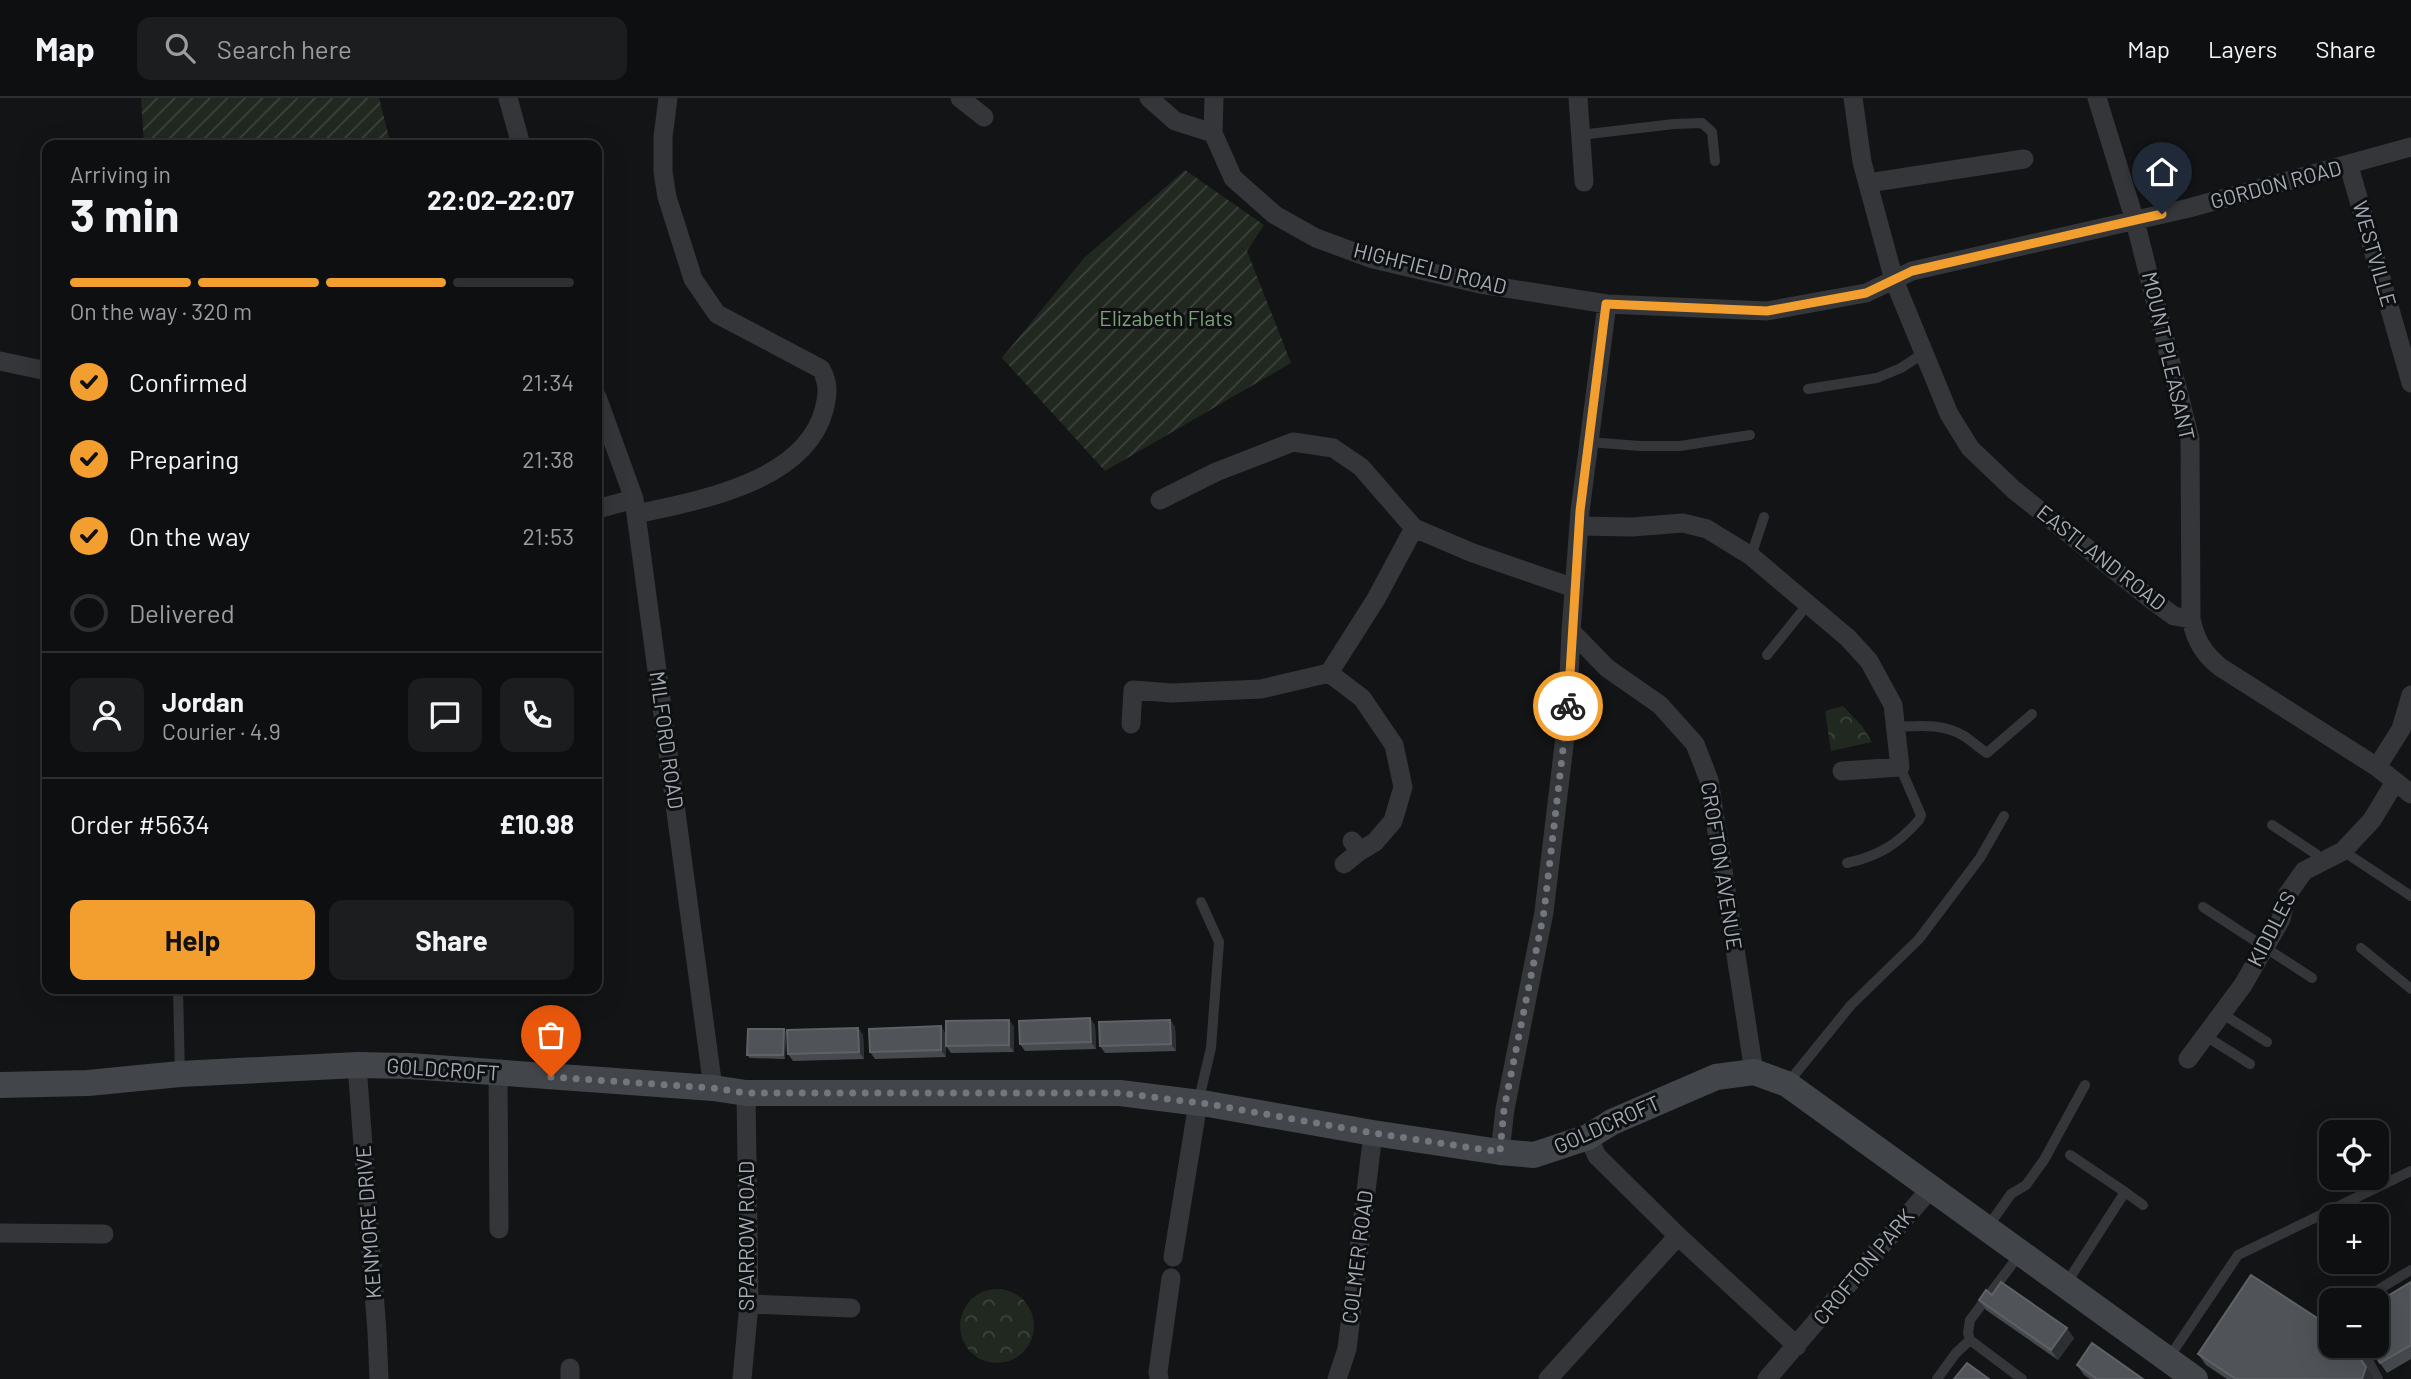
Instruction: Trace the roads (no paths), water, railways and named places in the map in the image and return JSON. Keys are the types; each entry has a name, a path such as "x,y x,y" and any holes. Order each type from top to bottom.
{"street":[{"path":"508,98 520,140"},
{"path":"602,509 708,499 776,470 802,451 820,424 827,399 828,383 821,369 717,314 693,279 667,197 663,172 663,137 668,98"},
{"path":"960,98 984,117"},
{"path":"1149,98 1175,121 1213,133"},
{"name":"HIGHFIELD ROAD","path":"1214,98 1213,133 1233,178 1275,215 1316,238 1373,259 1480,284 1606,304"},
{"path":"1578,98 1584,182"},
{"name":"EASTLAND ROAD","path":"1853,98 1862,162 1894,280 1949,414 1970,448 2014,490 2152,600 2174,616 2191,619 2195,638 2205,654 2220,667 2377,767 2411,794"},
{"name":"MOUNT PLEASANT","path":"2096,98 2135,221 2190,439 2191,619"},
{"name":"GORDON ROAD","path":"1606,304 1767,311 1866,293 1912,271 2135,221 2349,166 2411,147"},
{"path":"1868,183 2024,159"},
{"name":"WESTVILLE","path":"2349,166 2411,383"},
{"path":"1500,1152 1504,1109 1544,912 1567,720 1579,526 1606,304"},
{"path":"0,361 42,370"},
{"name":"MILFORD ROAD","path":"602,411 635,506 713,1088"},
{"path":"1160,500 1216,472 1293,442 1333,448 1361,467 1414,528 1473,553 1574,588"},
{"path":"1579,526 1632,527 1683,523 1707,529 1751,556 1848,638 1869,661 1893,705 1900,767 1842,771"},
{"path":"1130,724 1133,690 1172,692 1261,689 1329,673 1376,599 1414,528"},
{"name":"CROFTON AVENUE","path":"1571,631 1607,668 1660,705 1695,744 1709,780 1754,1072"},
{"path":"1329,673 1362,698 1394,744 1403,787 1393,821 1375,842 1356,846 1344,864"},
{"path":"2377,767 2401,729 2411,695"},
{"name":"KIDDLES","path":"2188,1059 2243,985 2266,948 2281,919 2287,895 2304,871 2343,851 2372,820 2395,782"},
{"name":"GOLDCROFT","path":"0,1085 88,1083 180,1074 357,1065 409,1066 713,1088 746,1093 1120,1093 1534,1155 1588,1138 1612,1122 1716,1077 1754,1072 1787,1084 2195,1379"},
{"name":"KENMORE DRIVE","path":"357,1065 379,1379"},
{"path":"498,1073 499,1229"},
{"name":"SPARROW ROAD","path":"742,1379 749,1304 746,1093"},
{"path":"1173,1257 1198,1103"},
{"name":"COLMER ROAD","path":"1336,1379 1347,1349 1373,1133"},
{"name":"CROFTON PARK","path":"1588,1138 1597,1156 1678,1236 1797,1346"},
{"name":"CROFTON PARK","path":"1767,1379 1931,1188"},
{"path":"0,1233 104,1234"},
{"path":"1548,1379 1678,1236"},
{"path":"1159,1379 1171,1278"},
{"path":"749,1304 851,1308"}],"lane":[{"path":"1580,135 1702,123 1712,132 1716,161"},
{"path":"1808,389 1877,378 1901,368 1924,353"},
{"path":"1589,442 1680,446 1750,435"},
{"path":"1751,556 1764,517"},
{"path":"1767,655 1808,604"},
{"path":"1895,727 1950,728 1987,753 2032,714"},
{"path":"1847,863 1884,851 1919,820 1921,815 1900,767"},
{"path":"1787,1084 1851,1005 1919,939 1980,858 2004,816"},
{"path":"2272,825 2316,854 2321,862"},
{"path":"2343,851 2411,896"},
{"path":"1198,1103 1211,1048 1219,943 1201,902"},
{"path":"2203,907 2312,978"},
{"path":"2361,948 2411,989"},
{"path":"178,994 180,1074"},
{"path":"2221,1013 2267,1042"},
{"path":"2204,1035 2250,1064"},
{"path":"1987,1228 2011,1194 2026,1185 2044,1160 2085,1086"},
{"path":"2070,1155 2144,1205"},
{"path":"2168,1359 2238,1255 2411,1171"},
{"path":"2066,1284 2125,1192"},
{"path":"2021,1253 1970,1320 1968,1333 1970,1340 2022,1379"},
{"path":"2381,1288 2411,1270"},
{"path":"1937,1379 1956,1353 1970,1340"},
{"path":"2367,1358 2378,1379"}],"park label":[{"name":"Elizabeth Flats","path":"1166,319"}]}
